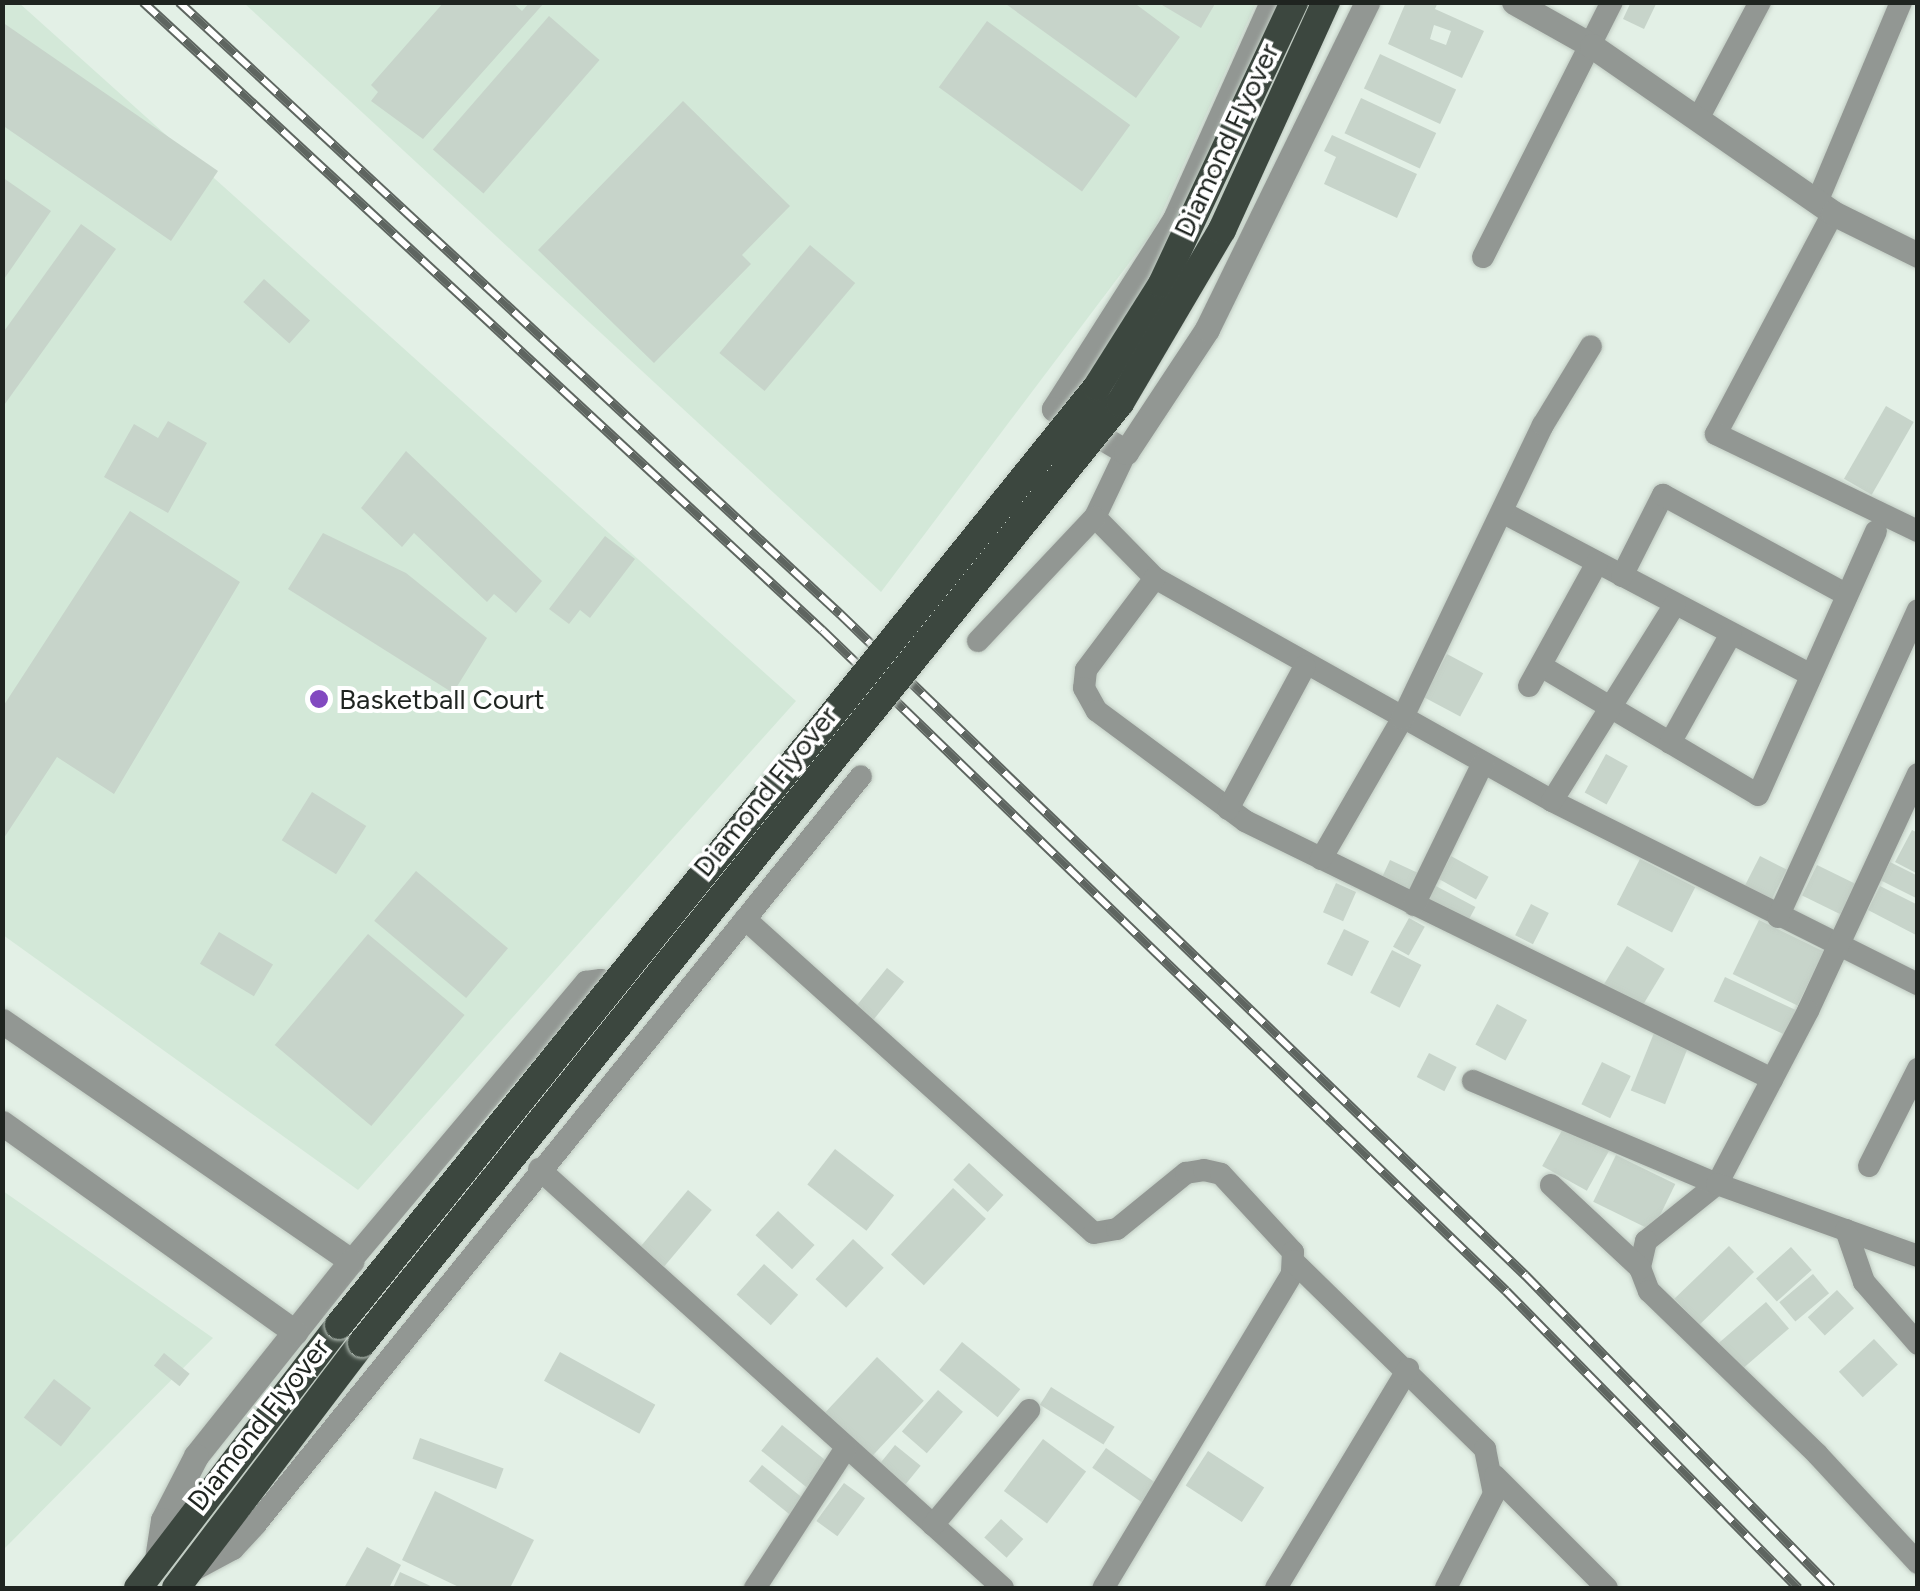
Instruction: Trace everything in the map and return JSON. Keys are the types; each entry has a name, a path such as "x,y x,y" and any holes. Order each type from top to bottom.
{"highway":[{"name":"Diamond Flyover","path":"138,1588 172,1576 234,1485 1097,388 1170,269 1294,2"},
{"name":"Diamond Flyover","path":"234,1485 1120,403 1222,230 1326,2"}],"street":[{"path":"1126,452 1054,409 1175,219 1272,2"},
{"path":"978,641 1095,516 1126,452 1216,313 1367,2"},
{"path":"1514,2 1592,46 1825,207 1918,255"},
{"path":"1482,257 1612,2"},
{"path":"1698,119 1760,2"},
{"path":"1901,2 1825,207 1716,434 1918,531"},
{"path":"1321,859 1402,719 1502,512 1591,346"},
{"path":"1622,576 1664,496 1845,594"},
{"path":"1502,512 1810,675"},
{"path":"1095,516 1155,578 1305,666 1552,801 1838,948 1918,984"},
{"path":"1597,563 1535,676 1610,707 1758,795 1876,532"},
{"path":"1155,578 1086,670 1084,688 1097,711 1228,809 1321,859 1772,1080"},
{"path":"1552,801 1675,604"},
{"path":"1778,917 1918,610"},
{"path":"1670,743 1732,634"},
{"path":"1228,809 1305,666"},
{"path":"1414,905 1483,763"},
{"path":"1640,1268 1646,1241 1716,1184 1838,948 1918,774"},
{"path":"657,1026 602,980 586,982 351,1261 196,1456 163,1520 172,1576 233,1549 255,1525 539,1169 657,1026 745,919 861,776"},
{"path":"745,919 1094,1233 1117,1230 1186,1173 1204,1170 1221,1174 1270,1221 1292,1261 1408,1369 1486,1449 1495,1476 1494,1494 1446,1588"},
{"path":"2,1022 351,1261"},
{"path":"1870,1166 1918,1068"},
{"path":"1473,1082 1716,1184 1918,1256"},
{"path":"2,1123 296,1332"},
{"path":"539,1169 1003,1588"},
{"path":"1551,1185 1640,1268 1648,1291 1818,1456 1918,1563"},
{"path":"1846,1230 1864,1282 1918,1344"},
{"path":"1103,1588 1292,1274 1292,1261"},
{"path":"1276,1588 1408,1369"},
{"path":"932,1525 1029,1410"},
{"path":"755,1588 846,1448"},
{"path":"1495,1476 1606,1588"}],"shaded area":[{"path":"18,2 796,701 358,1190 3,935 2,3"},
{"path":"244,3 1256,3 1154,230 881,592"},
{"path":"3,1191 213,1338 3,1550"}],"building":[{"path":"444,2 512,2 522,11 530,2 545,2 423,139 371,101 378,92 371,85"},
{"path":"1003,2 1133,2 1180,37 1136,98"},
{"path":"1157,2 1216,2 1201,28"},
{"path":"1406,2 1438,2 1435,9 1484,31 1462,78 1388,44","holes":["1434,25 1451,31 1446,45 1430,39"]},
{"path":"1631,2 1657,2 1644,29 1623,19"},
{"path":"549,16 600,60 483,194 433,150"},
{"path":"987,21 1130,125 1082,191 939,87"},
{"path":"2,22 218,171 171,241 2,125"},
{"path":"1380,54 1456,89 1440,124 1364,88"},
{"path":"1361,98 1436,133 1420,168 1345,133"},
{"path":"683,101 790,206 742,255 751,264 654,363 538,250"},
{"path":"1332,135 1417,174 1397,218 1324,184 1336,157 1324,151"},
{"path":"2,177 51,211 2,282"},
{"path":"81,224 116,249 2,408 2,334"},
{"path":"810,245 855,283 765,391 719,353"},
{"path":"264,279 310,320 289,344 243,302"},
{"path":"1886,406 1914,422 1872,495 1844,479"},
{"path":"168,421 207,443 168,513 104,477 134,424 158,438"},
{"path":"406,451 542,581 516,613 494,594 487,602 414,533 402,547 361,508"},
{"path":"130,511 240,582 114,794 57,757 2,841 2,708"},
{"path":"323,533 406,573 487,638 453,693 288,589"},
{"path":"605,536 635,559 590,618 580,610 569,624 549,609"},
{"path":"1447,654 1483,673 1460,717 1424,697"},
{"path":"1606,754 1628,766 1607,805 1585,792"},
{"path":"312,792 366,826 336,874 282,840"},
{"path":"1912,830 1918,833 1918,874 1895,862"},
{"path":"1451,856 1489,877 1476,900 1438,879"},
{"path":"1760,856 1787,870 1770,902 1744,888"},
{"path":"1640,859 1695,887 1672,933 1617,904"},
{"path":"1390,860 1418,873 1410,891 1382,878"},
{"path":"1890,862 1918,876 1918,899 1880,880"},
{"path":"1817,865 1858,885 1843,916 1802,896"},
{"path":"416,871 508,948 466,998 374,921"},
{"path":"1336,883 1356,892 1343,921 1323,912"},
{"path":"1434,885 1475,907 1466,926 1424,904"},
{"path":"1880,886 1918,905 1916,935 1868,910"},
{"path":"1531,904 1549,913 1533,944 1515,935"},
{"path":"1409,918 1425,927 1409,956 1393,947"},
{"path":"1759,920 1824,952 1797,1005 1733,974"},
{"path":"1344,929 1369,941 1352,976 1327,964"},
{"path":"219,932 273,964 254,996 200,964"},
{"path":"368,934 465,1015 371,1126 275,1045"},
{"path":"1627,946 1665,969 1641,1009 1603,986"},
{"path":"1392,950 1421,965 1400,1008 1370,993"},
{"path":"887,968 904,982 872,1021 855,1008"},
{"path":"1725,977 1796,1010 1784,1034 1714,1001"},
{"path":"1497,1004 1527,1020 1505,1061 1475,1045"},
{"path":"1654,1033 1688,1047 1665,1104 1631,1090"},
{"path":"1429,1053 1457,1067 1444,1091 1417,1077"},
{"path":"1602,1062 1631,1076 1610,1118 1581,1104"},
{"path":"1565,1125 1610,1150 1587,1191 1542,1166"},
{"path":"835,1149 894,1195 866,1231 807,1184"},
{"path":"1616,1155 1675,1184 1653,1231 1593,1202"},
{"path":"969,1163 1003,1195 988,1212 953,1180"},
{"path":"953,1188 986,1219 924,1285 891,1255"},
{"path":"688,1190 712,1210 664,1267 640,1247"},
{"path":"778,1211 815,1245 792,1269 755,1235"},
{"path":"853,1239 884,1268 846,1308 815,1279"},
{"path":"1729,1246 1754,1272 1699,1325 1674,1299"},
{"path":"1791,1247 1812,1270 1777,1301 1756,1278"},
{"path":"764,1264 798,1295 771,1325 737,1294"},
{"path":"1813,1274 1829,1293 1795,1321 1779,1302"},
{"path":"1837,1290 1854,1308 1825,1336 1808,1317"},
{"path":"1766,1302 1789,1328 1741,1370 1718,1343"},
{"path":"1874,1339 1898,1365 1863,1397 1839,1372"},
{"path":"962,1342 1020,1389 998,1417 939,1370"},
{"path":"560,1352 655,1405 639,1434 544,1381"},
{"path":"164,1353 190,1374 180,1386 154,1365"},
{"path":"877,1357 924,1401 870,1458 823,1415"},
{"path":"54,1379 91,1408 61,1447 24,1418"},
{"path":"1051,1387 1115,1427 1103,1445 1040,1405"},
{"path":"938,1390 963,1412 927,1453 902,1432"},
{"path":"782,1425 831,1465 810,1490 761,1451"},
{"path":"420,1438 504,1468 496,1489 412,1459"},
{"path":"1043,1439 1086,1471 1047,1523 1004,1491"},
{"path":"895,1445 921,1466 901,1490 875,1469"},
{"path":"1106,1448 1158,1484 1144,1504 1092,1468"},
{"path":"1208,1451 1264,1487 1242,1522 1186,1485"},
{"path":"762,1465 808,1502 795,1518 749,1481"},
{"path":"844,1483 865,1498 837,1536 816,1521"},
{"path":"435,1491 534,1540 510,1588 461,1588 402,1560"},
{"path":"1001,1519 1023,1539 1007,1558 984,1538"},
{"path":"367,1547 401,1565 389,1588 344,1588"},
{"path":"400,1572 435,1588 393,1588"}],"railway":[{"path":"143,2 822,630 1506,1291 1798,1588"},
{"path":"179,2 840,614 1525,1275 1832,1588"}],"place":[{"name":"Basketball Court","path":"319,699"}]}
